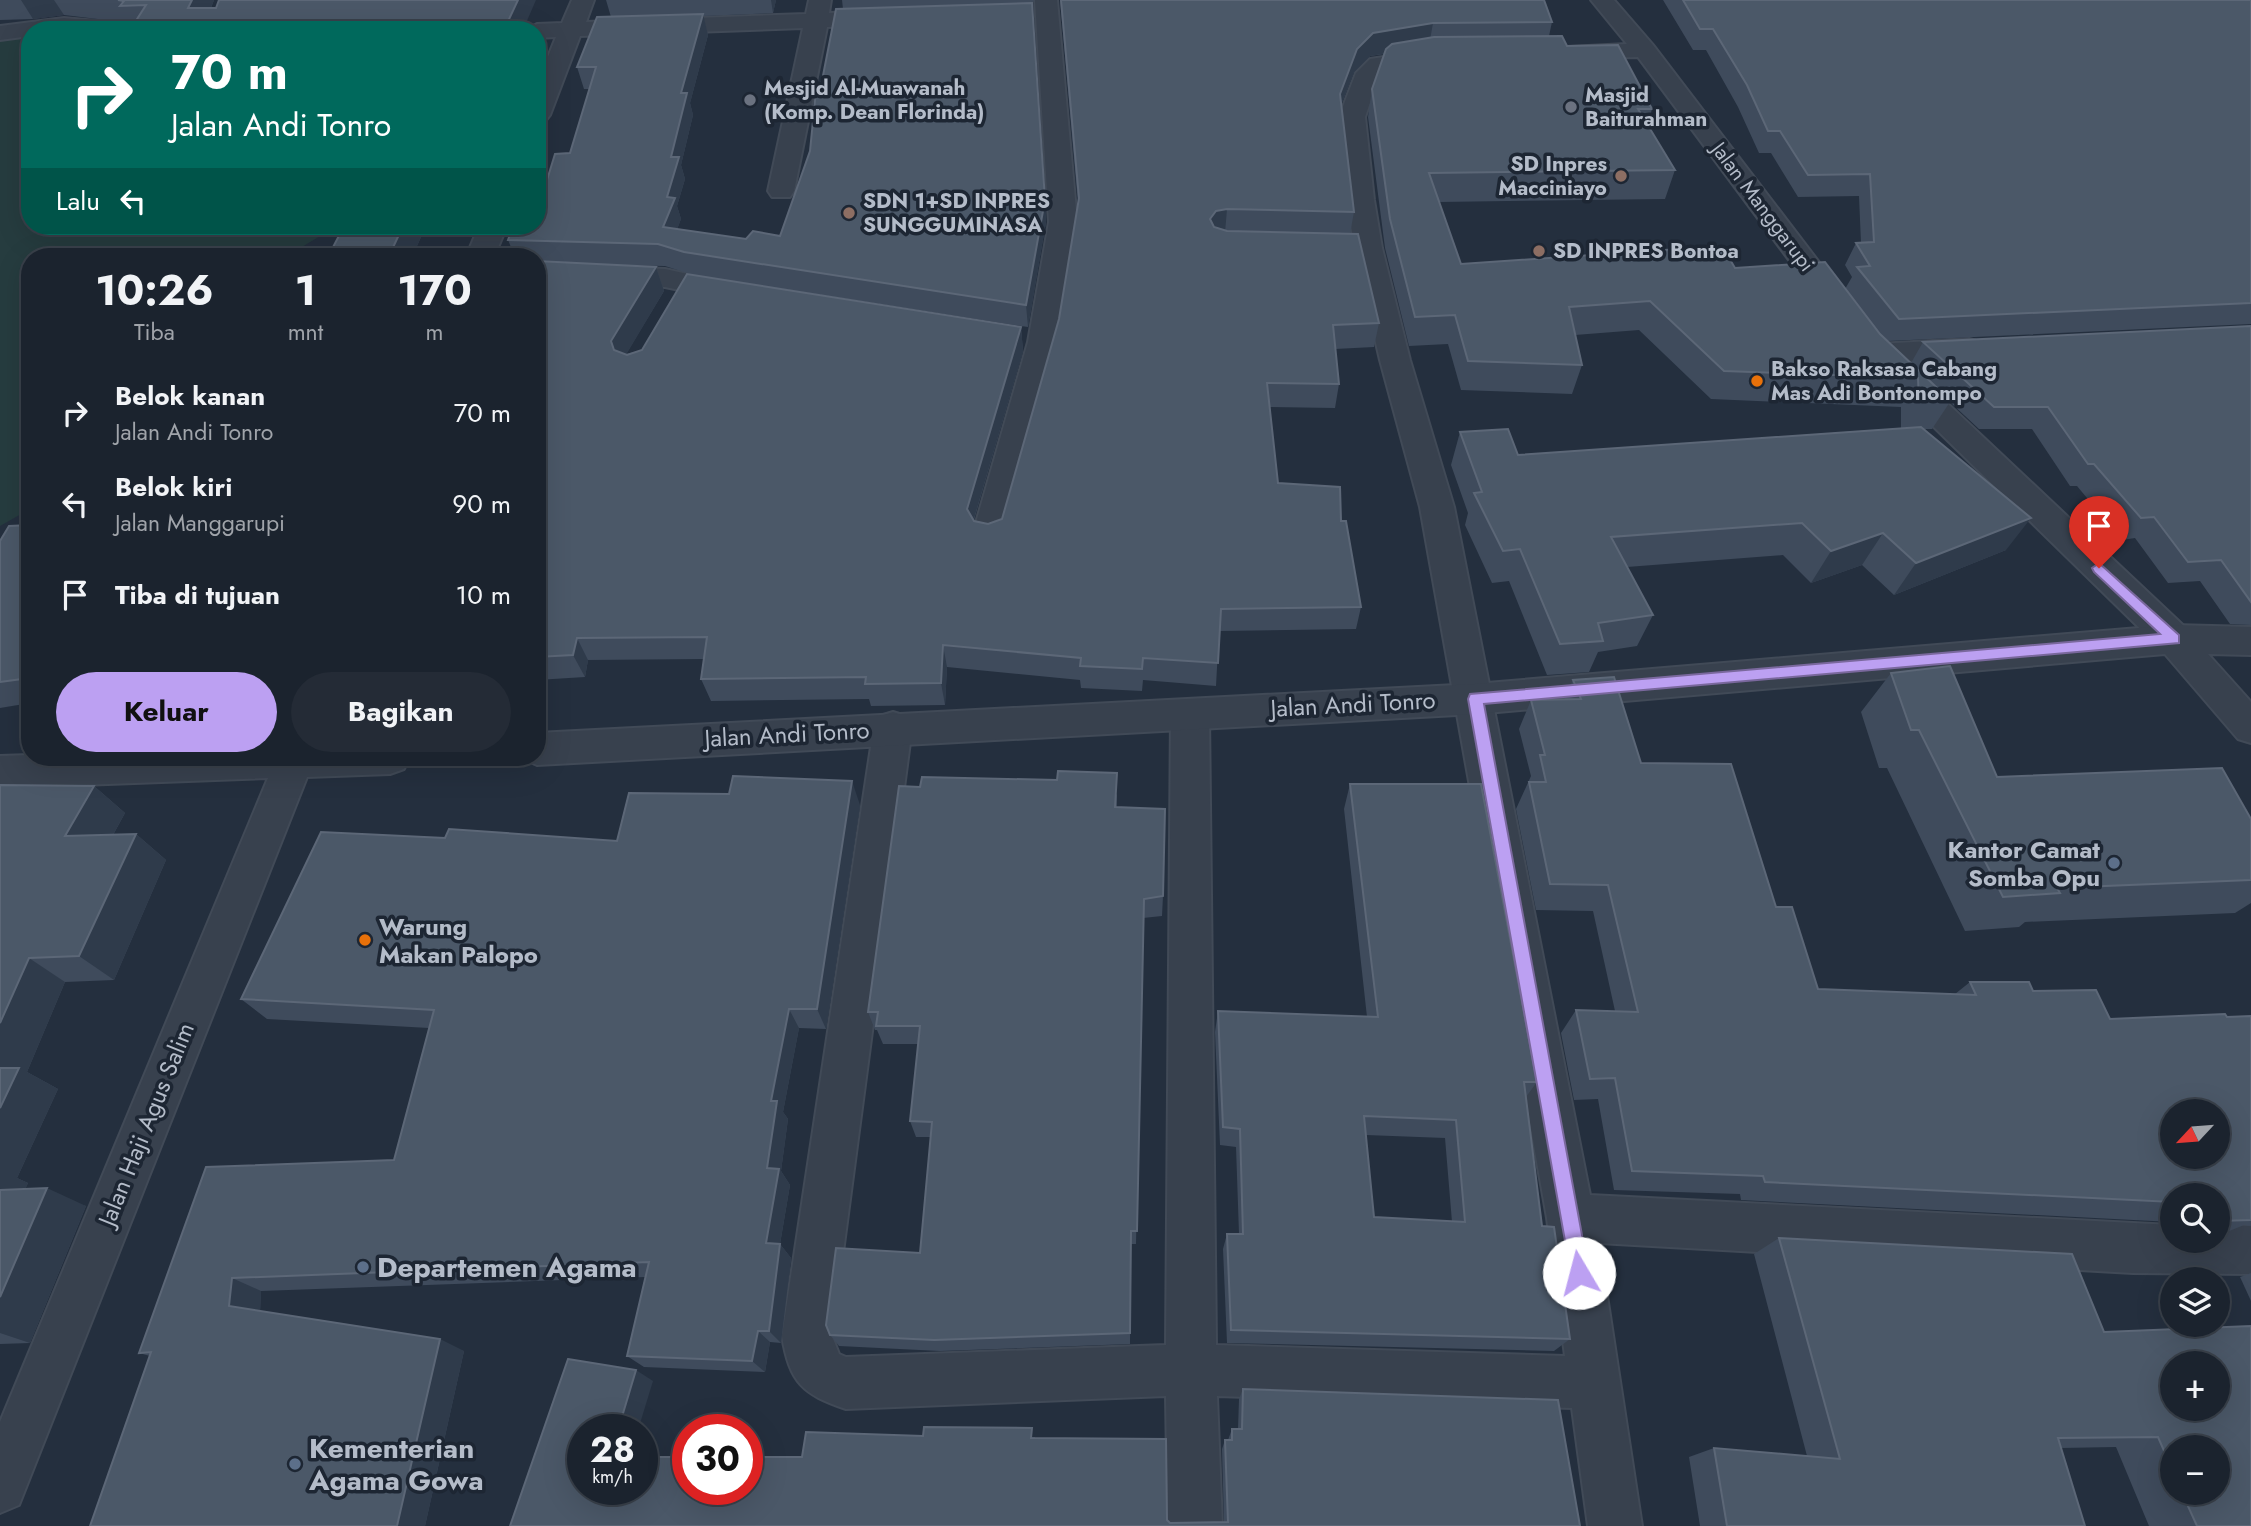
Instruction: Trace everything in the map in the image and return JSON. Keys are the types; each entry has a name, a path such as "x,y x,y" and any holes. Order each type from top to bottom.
{"street":[{"path":"546,92 583,0"},
{"name":"Jalan Manggarupi","path":"1602,0 1645,50 1863,337 2174,639 2251,728"},
{"path":"990,533 1030,340 1063,222 1037,9"},
{"path":"781,191 797,125 818,10"},
{"path":"546,31 818,10 911,18"},
{"path":"0,33 21,30"},
{"path":"1550,55 1645,50"},
{"path":"1456,57 1389,62 1379,64 1368,73 1352,117 1355,247 1395,360 1437,507 1571,1218 1615,1526"},
{"path":"546,273 665,278 679,297 761,297"},
{"path":"1863,337 2002,347"},
{"name":"Jalan Andi Tonro","path":"546,748 893,727 1475,699 2174,639 2251,641"},
{"path":"1190,714 1191,1370 1195,1526"},
{"path":"893,727 807,1336 813,1366 824,1377 846,1383 1191,1370 1595,1383"},
{"path":"0,772 160,766"},
{"name":"Jalan Haji Agus Salim","path":"0,1486 292,766"},
{"path":"1571,1218 2133,1249 2251,1250"}],"green space":[{"path":"21,32 21,235 322,235 300,248 21,248 21,514 0,526 0,38"}],"building":[{"path":"118,0 192,0 188,8 216,8 219,0 518,0 508,21 136,21 146,5 120,6 124,1"},
{"path":"1061,0 1544,0 1552,22 1433,23 1373,33 1357,49 1340,94 1354,212 1227,209 1216,211 1210,219 1214,227 1227,231 1358,234 1379,323 1333,325 1339,384 1267,383 1278,483 1340,487 1341,521 1346,521 1361,607 1221,609 1218,663 1143,658 1142,669 1080,666 1081,658 943,645 941,683 865,684 866,677 701,679 707,637 577,638 573,655 546,656 546,261 656,267 611,341 614,350 627,355 642,350 687,274 1021,327 967,509 974,521 988,524 1002,519 1059,319 1079,198"},
{"path":"1683,0 2251,0 2251,303 1899,319 1857,267 1870,266 1856,243 1874,242 1870,174 1808,175 1780,131 1768,131 1747,85 1713,29 1700,29"},
{"path":"1032,3 1045,200 1026,305 684,252 658,244 508,240 510,235 546,235 546,183 555,154 570,153 596,67 577,67 597,17 703,14 681,93 687,93 671,157 679,157 667,197 675,198 663,227 746,239 753,231 780,236 810,151 816,91 820,91 836,9"},
{"path":"1562,36 1567,46 1618,45 1652,109 1638,109 1675,170 1429,173 1461,264 1722,246 1735,268 1825,262 1880,334 1951,401 1919,401 1918,378 1724,371 1650,301 1569,307 1582,365 1468,361 1455,315 1415,317 1390,219 1372,89 1386,49 1392,44 1434,37"},
{"path":"339,235 399,235 393,248 333,248"},
{"path":"2251,326 2251,602 2221,560 2188,562 2154,517 2141,518 2094,464 2088,464 2048,407 1994,407 1923,342"},
{"path":"1921,427 2031,518 1916,563 1883,533 1831,551 1802,523 1611,537 1653,615 1598,623 1603,641 1560,644 1520,549 1503,551 1474,493 1482,492 1460,432 1508,429 1518,455"},
{"path":"21,525 21,679 0,682 0,541 9,526"},
{"path":"1950,666 1997,777 2222,768 2251,819 2251,880 2057,888 2060,893 2003,897 1919,730 1911,730 1891,673"},
{"path":"1614,677 1641,763 1731,764 1776,907 1792,907 1818,989 1976,995 1970,982 2029,982 2033,991 2096,990 2110,1019 2225,1014 2227,1017 2251,1016 2251,1220 2230,1221 2230,1183 2160,1183 2160,1201 1765,1182 1763,1176 1632,1171 1615,1078 1590,1079 1576,1010 1638,1012 1608,885 1550,884 1529,782 1546,782 1540,755 1545,755 1531,700 1581,699 1573,680"},
{"path":"1058,771 1117,773 1115,807 1165,809 1163,896 1144,899 1137,1231 1131,1231 1130,1333 934,1340 830,1335 826,1325 836,1248 920,1253 932,1122 910,1121 920,1026 876,1026 878,1012 868,1012 899,786 920,787 922,777 1057,780"},
{"path":"733,776 852,781 817,1009 789,1009 771,1101 777,1101 767,1168 779,1169 766,1243 780,1244 769,1331 758,1331 752,1361 627,1356 649,1262 232,1278 229,1306 440,1339 397,1526 90,1526 151,1352 139,1353 206,1167 394,1160 434,1010 241,999 321,832 445,838 449,829 617,841 629,793 729,794"},
{"path":"1350,784 1481,784 1537,1082 1524,1082 1542,1226 1554,1227 1570,1339 1231,1330 1227,1234 1243,1234 1240,1129 1223,1127 1218,1011 1378,1017","holes":["1364,1116 1456,1120 1465,1222 1374,1217"]},
{"path":"0,785 94,786 65,836 136,834 79,956 29,958 0,1023"},
{"path":"0,1068 19,1068 0,1108"},
{"path":"47,1188 0,1297 0,1190"},
{"path":"1779,1238 2072,1254 2104,1332 2160,1330 2160,1337 2230,1337 2230,1327 2251,1326 2251,1526 2197,1526 2187,1505 2230,1505 2230,1435 2160,1435 2160,1442 2158,1437 2058,1438 2085,1526 1727,1526 1714,1448 1840,1459"},
{"path":"568,1359 636,1370 623,1414 567,1414 567,1505 658,1505 658,1457 672,1457 672,1505 763,1505 763,1457 802,1457 806,1432 923,1436 924,1427 1032,1428 1031,1438 1166,1439 1167,1520 1170,1523 1228,1522 1225,1440 1232,1440 1232,1429 1242,1429 1243,1389 1558,1400 1580,1526 510,1526"}],"place":[{"name":"Mesjid Al-Muawanah (Komp. Dean Florinda)","path":"750,100"},
{"name":"Masjid Baiturahman","path":"1571,107"},
{"name":"SD Inpres Macciniayo","path":"1621,176"},
{"name":"SDN 1+SD INPRES SUNGGUMINASA","path":"849,213"},
{"name":"SD INPRES Bontoa","path":"1539,251"},
{"name":"Bakso Raksasa Cabang Mas Adi Bontonompo","path":"1757,381"},
{"name":"Kantor Camat Somba Opu","path":"2114,863"},
{"name":"Warung Makan Palopo","path":"365,940"},
{"name":"Departemen Agama","path":"363,1267"},
{"name":"Kementerian Agama Gowa","path":"295,1464"}],"route":[{"path":"1579,1273 1475,699 2174,639 2099,568"}]}
